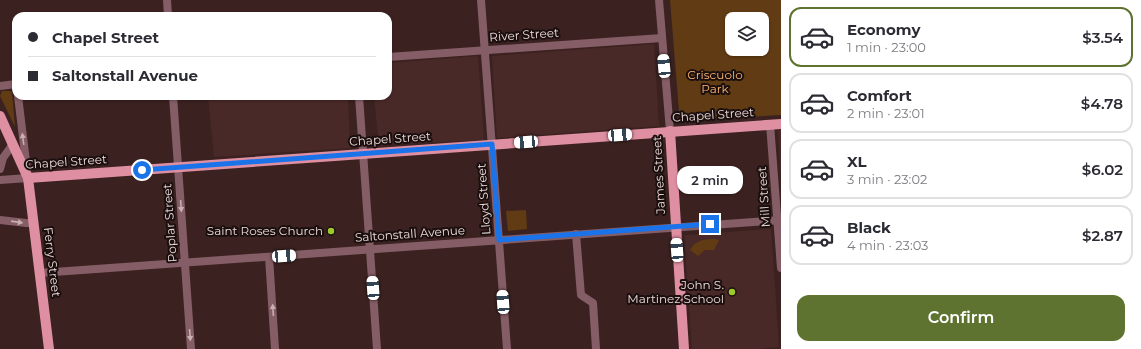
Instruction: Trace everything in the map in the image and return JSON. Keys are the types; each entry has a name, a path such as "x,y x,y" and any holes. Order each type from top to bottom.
{"main road":[{"name":"Ferry Street","path":"0,116 28,178 50,349"},
{"name":"Chapel Street","path":"28,178 781,124"},
{"name":"James Street","path":"670,131 684,349"}],"street":[{"path":"167,0 168,12"},
{"name":"Lloyd Street","path":"481,0 507,349"},
{"name":"James Street","path":"659,0 670,131"},
{"name":"River Street","path":"392,57 662,38"},
{"path":"0,86 12,84"},
{"name":"Ferry Street","path":"18,100 28,178"},
{"name":"Poplar Street","path":"173,100 191,349"},
{"path":"360,100 377,349"},
{"name":"Mill Street","path":"770,124 779,220 781,268"},
{"path":"0,169 3,158 13,144"},
{"name":"Chapel Street","path":"0,180 28,178"},
{"path":"0,220 26,224 34,223"},
{"name":"Saltonstall Avenue","path":"40,273 779,220"},
{"path":"576,234 580,295 593,303 596,349"},
{"path":"269,257 275,349"}],"shaded area":[{"path":"654,44 659,126 497,138 492,56"},
{"path":"478,56 484,140 379,145 374,100 392,100 392,63"},
{"path":"208,100 348,100 350,148 214,157"},
{"path":"778,130 781,130 781,182"},
{"name":"John S. Martinez School","path":"771,229 779,347 758,349 692,349 684,236"}],"green space":[{"name":"Criscuolo Park","path":"670,0 781,0 781,115 692,120 684,117 679,111"},
{"path":"2,91 12,92 15,127 0,96"},
{"path":"526,210 527,229 508,231 506,211"},
{"path":"715,239 719,240 714,250 705,250 698,256 690,250 697,242"}],"place":[{"name":"Saint Roses Church","path":"331,231"},
{"name":"John S. Martinez School","path":"732,292"}],"route":[{"path":"142,170 492,144 499,240 710,224"}]}
